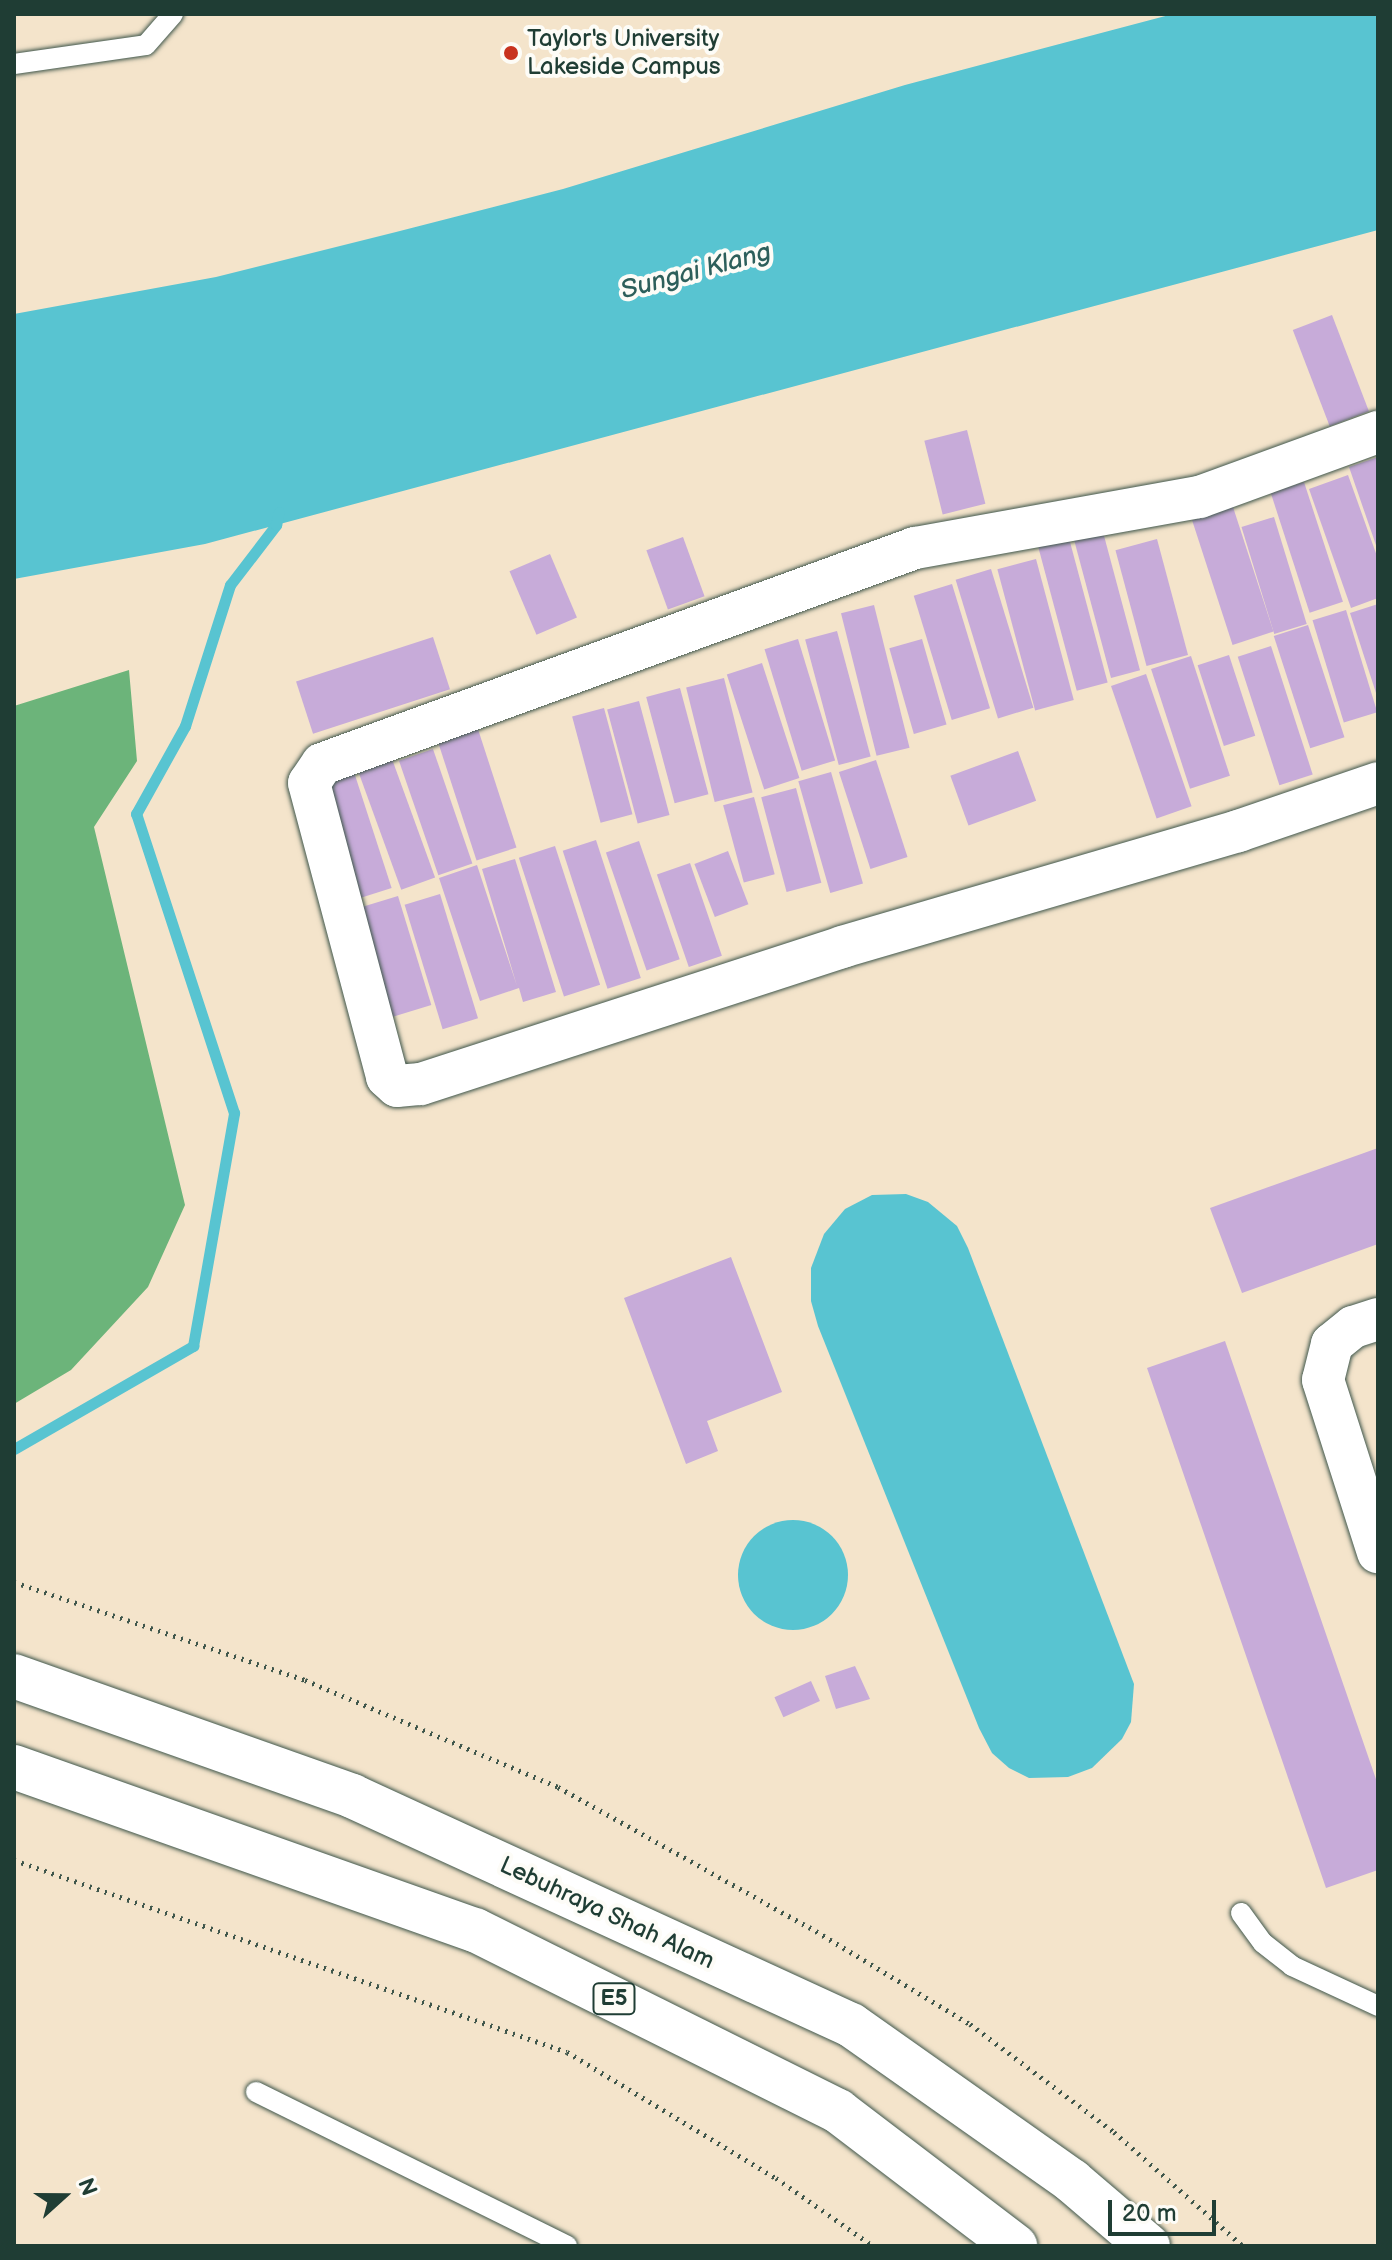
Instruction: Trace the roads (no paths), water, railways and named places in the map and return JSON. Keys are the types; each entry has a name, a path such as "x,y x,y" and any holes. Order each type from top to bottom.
{"highway":[{"name":"Lebuhraya Shah Alam","path":"14,1676 352,1796 851,2025 1072,2181 1148,2246"},
{"name":"E5","path":"14,1767 475,1930 838,2111 1015,2246"}],"street":[{"path":"1378,432 1199,497 915,548 322,764 309,783 387,1077 397,1086 421,1084 842,947 1238,831 1378,783"},
{"path":"1378,1319 1353,1327 1332,1344 1323,1380 1378,1552"}],"lane":[{"path":"14,64 146,45 173,14"},
{"path":"1241,1913 1263,1943 1292,1966 1378,2006"},
{"path":"256,2092 567,2246"}],"water":[{"name":"Sungai Klang","path":"1173,14 1378,14 1378,230 205,544 14,579 14,314 216,277 563,189 905,85"},
{"path":"906,1194 928,1202 957,1226 968,1248 1134,1684 1131,1722 1122,1739 1092,1768 1068,1777 1029,1778 1009,1768 992,1753 979,1728 818,1326 811,1301 811,1268 824,1234 845,1209 872,1195"},
{"path":"793,1520 814,1524 832,1536 844,1554 848,1575 844,1596 832,1614 814,1626 793,1630 772,1626 754,1614 742,1596 738,1575 742,1554 754,1536 772,1524"}],"waterway":[{"path":"14,1449 193,1346 234,1113 136,814 185,726 230,585 276,525 279,512"}],"place":[{"name":"Taylor's University Lakeside Campus","path":"511,53"}]}
